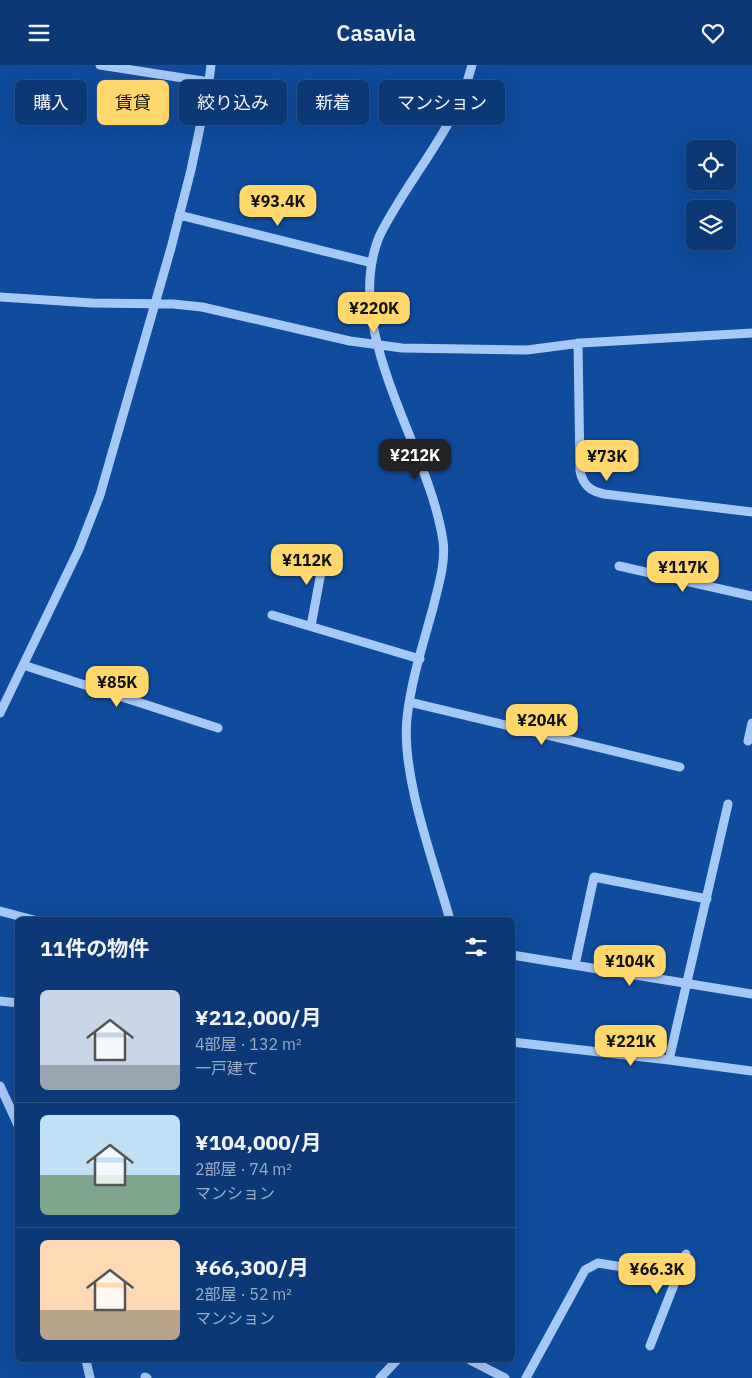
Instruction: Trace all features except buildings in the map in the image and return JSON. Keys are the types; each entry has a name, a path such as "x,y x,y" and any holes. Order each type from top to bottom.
{"street":[{"path":"100,65 196,80"},
{"path":"209,80 211,65"},
{"path":"449,917 414,790 406,742 410,702 438,587 443,543 419,457 376,346 371,293 374,250 384,227 442,136 458,103 472,65"},
{"path":"0,713 91,521 179,215 199,125"},
{"path":"179,215 372,263"},
{"path":"0,297 202,307 376,346 497,351 527,350 578,343 752,333"},
{"path":"578,343 580,471 582,480 587,487 594,492 604,494 752,512"},
{"path":"311,626 326,551"},
{"path":"619,566 752,596"},
{"path":"272,615 420,659"},
{"path":"24,665 218,728"},
{"path":"410,702 680,767"},
{"path":"748,741 752,723"},
{"path":"669,1060 728,804"},
{"path":"575,965 594,877 707,899"},
{"path":"0,911 23,917"},
{"path":"515,955 752,994"},
{"path":"0,1001 15,1003"},
{"path":"515,1043 752,1071"},
{"path":"0,1086 15,1118"},
{"path":"650,1346 686,1253"},
{"path":"526,1378 585,1270 598,1263 677,1277"},
{"path":"86,1362 90,1378"},
{"path":"380,1378 395,1362"},
{"path":"474,1362 505,1378"}]}
